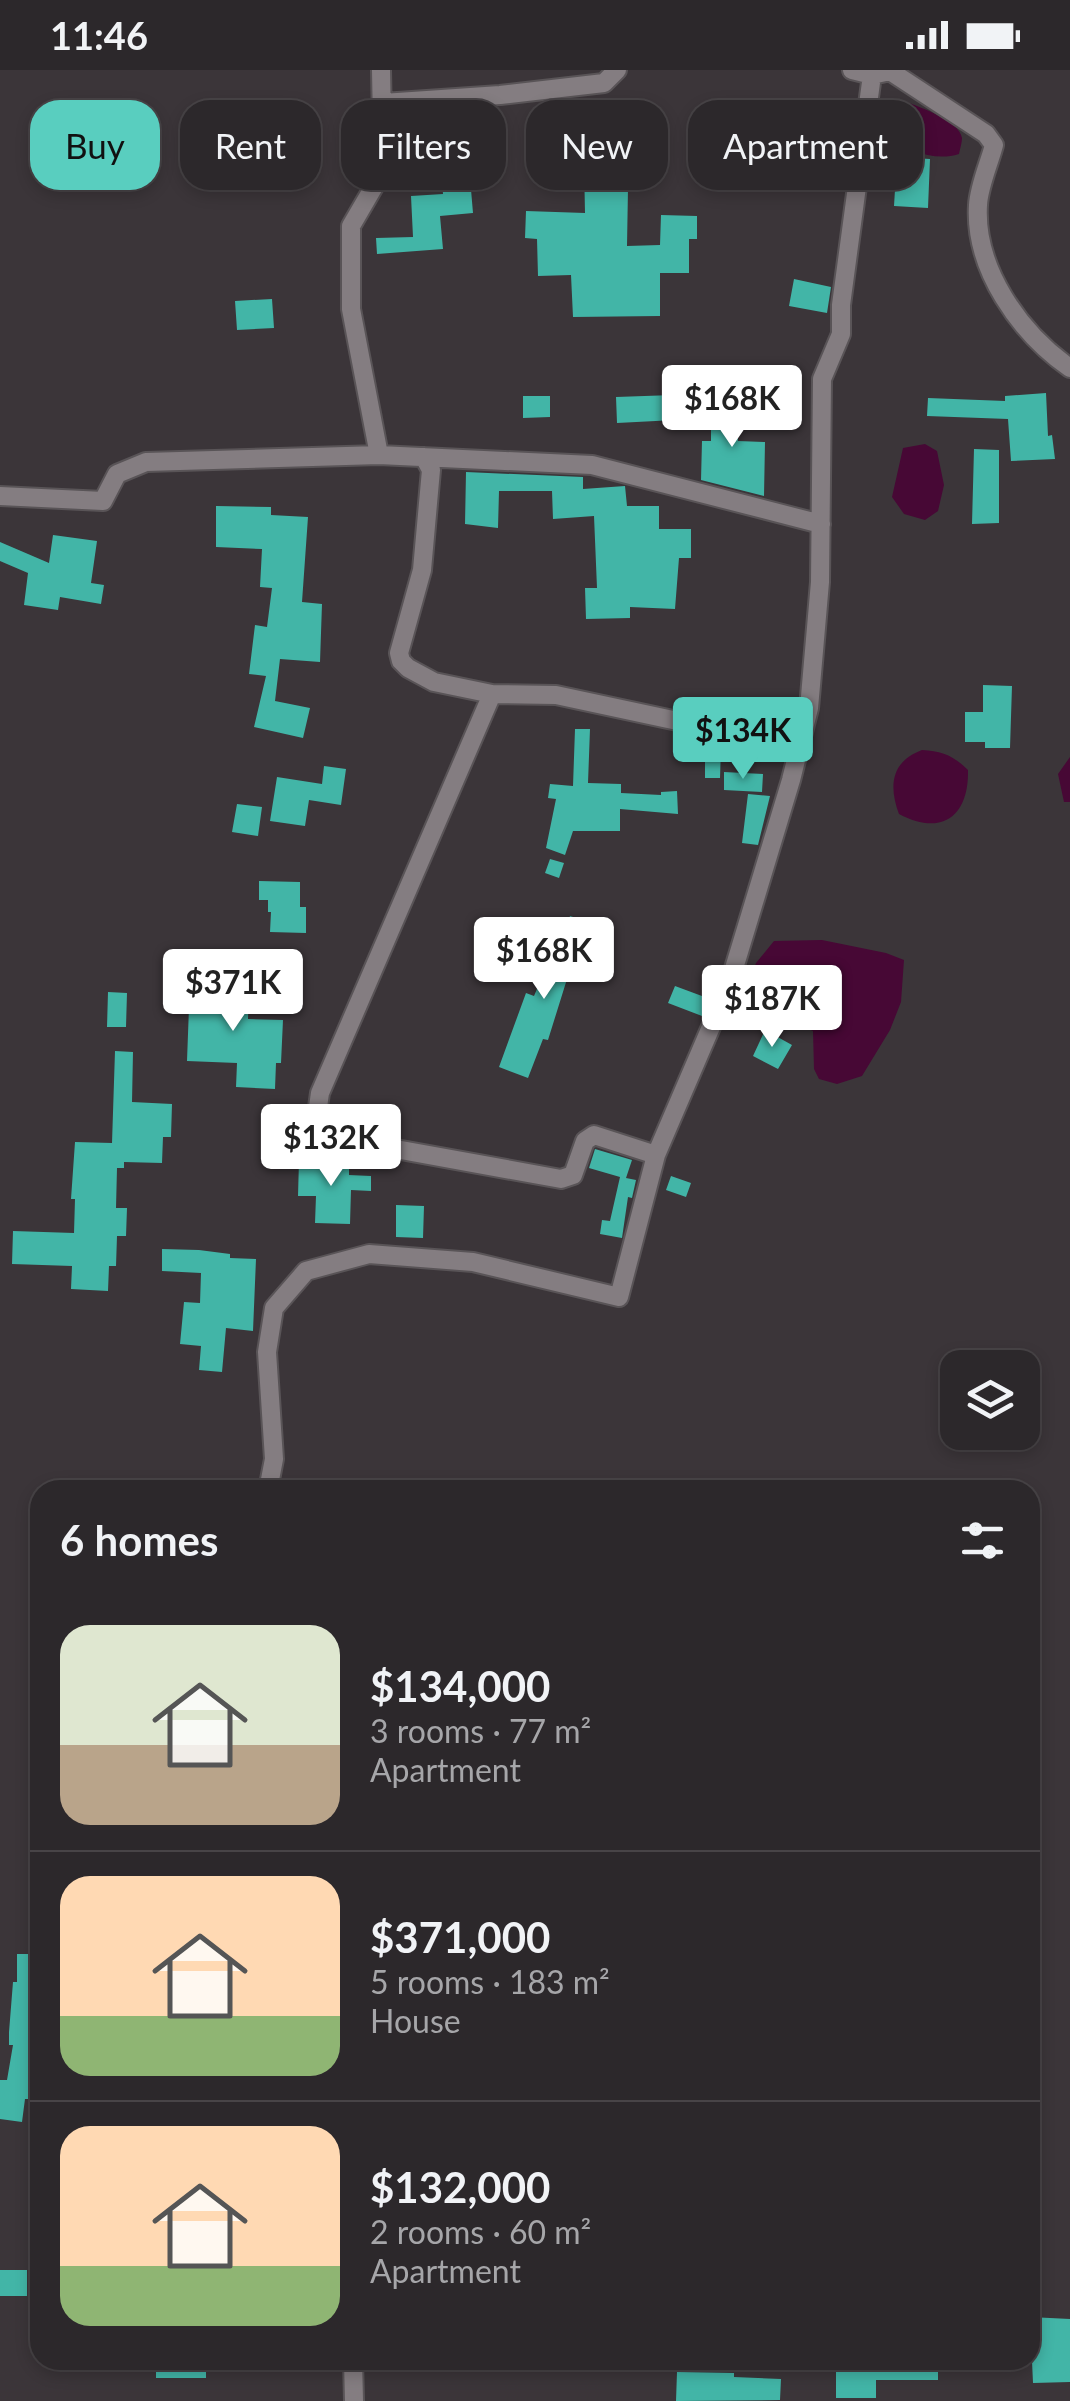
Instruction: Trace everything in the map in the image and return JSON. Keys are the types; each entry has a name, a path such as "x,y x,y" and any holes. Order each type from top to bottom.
{"street":[{"path":"382,70 383,100"},
{"path":"427,100 604,83 617,70"},
{"path":"852,70 884,72 986,134 994,146 978,202 983,255 1025,328 1070,368"},
{"path":"270,1480 274,1459 268,1352 274,1308 306,1271 369,1254 473,1262 619,1297 656,1155 729,986 798,753 815,663 822,379 841,334 841,305 884,72"},
{"path":"372,190 351,226 351,309 379,455"},
{"path":"0,496 102,501 117,474 146,462 379,455 592,465 821,524"},
{"path":"424,457 431,470 424,552 399,653 401,662 434,682 492,694 556,695 780,743 798,753"},
{"path":"492,694 320,1094 318,1108 333,1126 358,1142 561,1179 573,1175 586,1141 594,1135 656,1155"},
{"path":"353,2370 354,2401"}],"shaded area":[{"path":"923,109 954,125 962,138 959,154 940,157 923,153"},
{"path":"925,444 937,451 944,485 938,511 925,520 904,514 892,497 903,448"},
{"path":"922,750 947,755 968,770 967,787 957,811 939,822 927,823 899,814 896,804 893,785 898,768"},
{"path":"1070,757 1070,802 1064,802 1058,774"},
{"path":"822,940 904,960 901,1002 890,1030 862,1076 837,1084 819,1079 814,1069 813,1031 764,1008 746,990 756,963 774,941"}],"building":[{"path":"923,159 930,159 928,208 894,206 895,190 923,190"},
{"path":"443,190 471,190 473,213 440,216 443,249 377,254 376,238 413,237 411,196 443,194"},
{"path":"585,190 628,190 627,246 660,245 661,215 697,216 697,239 689,239 689,273 660,273 660,316 573,317 571,275 538,276 537,239 525,238 526,211 585,213"},
{"path":"794,279 831,287 827,313 789,306"},
{"path":"272,299 274,328 237,330 235,301"},
{"path":"711,392 738,392 738,441 765,442 764,496 701,480 702,441 711,441"},
{"path":"1046,393 1048,436 1052,435 1055,459 1011,461 1008,419 927,416 928,398 1005,401 1005,396"},
{"path":"673,395 675,420 617,423 616,397"},
{"path":"523,396 550,396 550,417 523,418"},
{"path":"974,449 999,450 999,523 972,524"},
{"path":"466,472 583,477 583,489 625,486 627,506 659,506 659,529 691,529 691,558 679,558 675,609 630,607 630,618 586,619 585,588 597,588 594,516 553,519 552,491 499,491 498,528 465,524"},
{"path":"216,506 271,507 271,515 308,517 302,602 322,604 320,662 280,659 275,701 310,708 303,738 254,727 266,676 249,674 255,625 267,627 272,588 260,587 262,549 216,547"},
{"path":"53,535 97,541 91,583 104,585 101,604 60,597 58,610 24,605 28,573 0,561 0,542 49,563"},
{"path":"983,685 1012,686 1010,748 985,748 985,742 965,742 965,712 983,712"},
{"path":"575,729 590,729 588,783 621,784 621,793 661,795 677,791 678,814 620,809 620,831 573,831 565,855 546,848 556,799 548,798 550,784 573,786"},
{"path":"705,747 721,748 720,778 705,778"},
{"path":"324,766 346,769 341,805 309,800 305,826 270,821 277,777 322,784"},
{"path":"724,772 763,774 762,792 724,790"},
{"path":"748,794 770,796 758,845 742,843"},
{"path":"237,804 262,807 258,836 232,832"},
{"path":"550,859 564,863 559,878 545,873"},
{"path":"259,881 300,882 300,907 306,907 306,933 270,932 271,912 268,900 259,900"},
{"path":"570,916 595,924 587,950 577,947 548,1040 543,1039 528,1078 499,1067 526,993 534,996 551,956 556,958"},
{"path":"190,980 212,981 212,986 249,987 248,1019 283,1020 275,1089 236,1087 237,1063 187,1061"},
{"path":"675,986 710,999 702,1016 668,1003"},
{"path":"108,992 127,993 126,1027 107,1027"},
{"path":"765,1030 792,1045 778,1069 753,1056"},
{"path":"115,1051 133,1052 132,1102 172,1104 171,1137 163,1137 162,1163 124,1162 124,1168 117,1168 116,1208 127,1208 126,1236 117,1236 116,1266 109,1266 108,1291 71,1289 72,1266 12,1264 13,1231 74,1233 75,1199 71,1199 75,1142 112,1143"},
{"path":"595,1149 632,1160 626,1178 636,1180 632,1198 628,1197 622,1238 600,1234 602,1220 610,1221 620,1177 589,1168"},
{"path":"299,1160 349,1162 349,1175 371,1176 371,1191 351,1190 350,1224 315,1223 316,1196 298,1196"},
{"path":"671,1176 691,1183 686,1197 666,1190"},
{"path":"396,1205 424,1206 423,1238 396,1237"},
{"path":"162,1249 256,1259 253,1331 226,1328 222,1372 199,1370 201,1346 180,1344 184,1302 200,1303 201,1273 162,1271"},
{"path":"17,1954 30,1954 30,2099 25,2099 22,2122 0,2119 0,2080 7,2080 13,2045 9,2045 9,2032 13,1982 17,1982"},
{"path":"0,2270 27,2270 27,2296 0,2296"},
{"path":"1040,2318 1070,2319 1070,2382 1033,2383 1032,2370 1040,2370"},
{"path":"156,2370 206,2370 206,2378 156,2378"},
{"path":"836,2370 938,2370 938,2380 876,2380 876,2398 836,2398"},
{"path":"677,2372 781,2379 780,2400 676,2401"}]}
